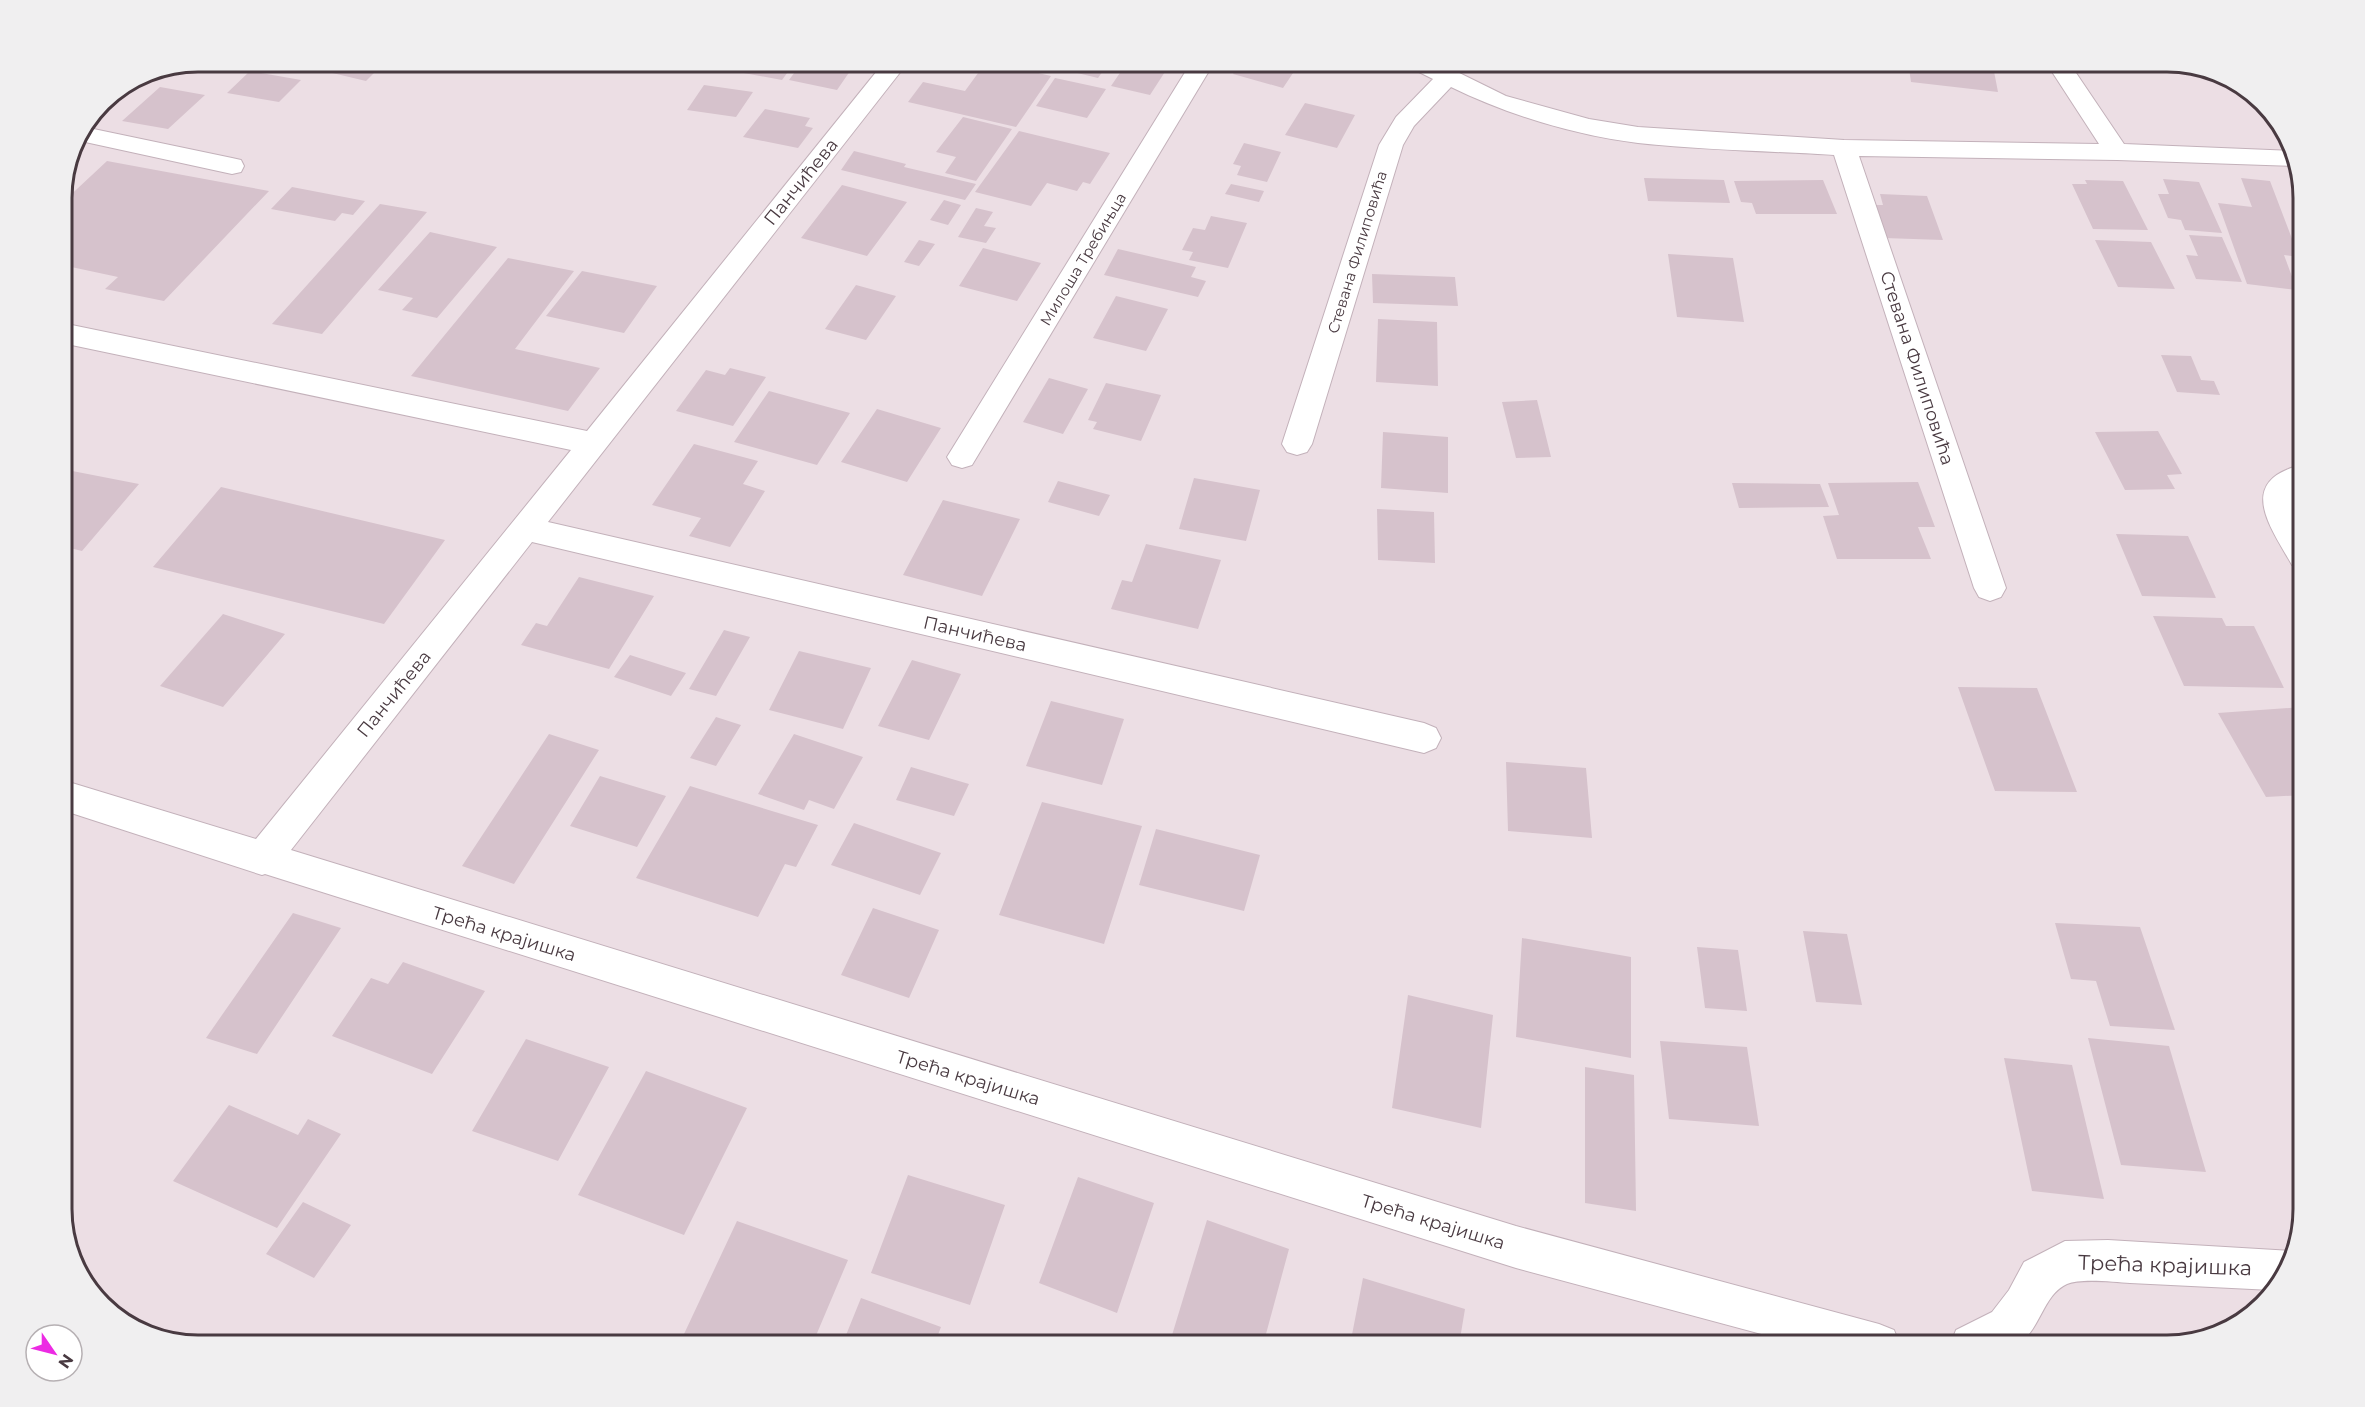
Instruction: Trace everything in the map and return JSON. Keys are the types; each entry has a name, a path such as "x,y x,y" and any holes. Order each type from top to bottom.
{"street":[{"name":"Панчићева","path":"262,859 890,72"},
{"name":"Милоша Требињца","path":"962,457 1198,72"},
{"path":"1435,72 1498,101 1535,113 1638,135 1844,148 2116,152 2286,159"},
{"path":"2063,72 2116,152"},
{"name":"Стевана Филиповића","path":"1297,444 1390,145 1405,122 1447,78"},
{"path":"89,136 232,166"},
{"name":"Стевана Филиповића","path":"1844,148 1990,588"},
{"path":"72,335 592,443"},
{"path":"2293,479 2277,492 2281,516 2293,538"},
{"name":"Панчићева","path":"526,529 1424,738"},
{"name":"Трећа крајишка","path":"72,798 1516,1247 1839,1335"},
{"name":"Трећа крајишка","path":"1993,1335 2007,1328 2024,1305 2039,1277 2066,1262 2108,1261 2277,1270"}],"shaded area":[{"path":"2167,72 2199,76 2230,89 2256,109 2276,135 2291,174 2293,190 2293,1209 2289,1241 2276,1272 2256,1298 2230,1318 2199,1331 2167,1335 198,1335 166,1331 135,1318 109,1298 89,1272 74,1233 72,1217 72,190 76,166 85,142 103,115 128,93 142,85 182,73"}],"building":[{"path":"249,72 301,80 279,102 227,93"},
{"path":"328,72 375,72 366,81"},
{"path":"738,72 788,72 782,80"},
{"path":"795,72 849,72 837,90 789,80"},
{"path":"979,72 1034,72 1051,76 1016,127 908,102 923,82 965,91"},
{"path":"1073,72 1102,72 1098,78"},
{"path":"1121,72 1165,72 1150,95 1111,86"},
{"path":"1234,72 1294,72 1283,88 1233,74"},
{"path":"1910,72 1994,72 1998,92 1911,82"},
{"path":"1055,78 1106,89 1087,118 1036,106"},
{"path":"704,85 753,92 736,117 687,110"},
{"path":"160,87 205,95 168,129 122,121"},
{"path":"1305,103 1355,115 1337,148 1285,135"},
{"path":"765,109 810,118 805,126 813,128 798,148 743,137"},
{"path":"963,117 1012,129 976,181 945,173 956,157 936,152"},
{"path":"1019,131 1110,153 1090,184 1083,182 1077,191 1047,183 1031,206 975,192"},
{"path":"1244,143 1281,152 1267,182 1237,175 1241,166 1233,164"},
{"path":"854,151 906,164 904,167 976,184 965,200 841,170"},
{"path":"107,161 269,191 164,301 105,289 118,277 72,267 72,194"},
{"path":"1644,178 1724,180 1730,203 1648,201"},
{"path":"2241,178 2270,181 2293,241 2293,256 2284,255 2293,279 2293,290 2247,284 2218,203 2252,207"},
{"path":"2163,179 2199,182 2222,233 2185,230 2181,220 2168,218 2158,194 2169,194"},
{"path":"1823,180 1837,214 1756,214 1752,203 1741,202 1734,181"},
{"path":"2085,180 2123,181 2148,230 2093,229 2072,184 2087,184"},
{"path":"1231,184 1264,191 1259,202 1225,194"},
{"path":"842,185 907,202 867,256 801,238"},
{"path":"292,187 365,201 353,215 342,213 335,221 271,209"},
{"path":"1880,194 1927,196 1943,240 1884,238 1872,205 1883,205"},
{"path":"944,200 961,205 948,225 930,220"},
{"path":"380,204 427,212 322,334 272,324"},
{"path":"976,208 993,212 984,226 996,228 986,243 958,237"},
{"path":"1211,216 1247,223 1228,268 1189,260 1193,252 1182,250 1193,228 1205,230"},
{"path":"430,232 497,247 437,318 402,310 413,298 378,290"},
{"path":"2189,235 2222,237 2242,282 2196,279 2186,255 2198,256"},
{"path":"919,240 935,244 919,266 904,262"},
{"path":"2095,240 2151,242 2175,289 2118,287"},
{"path":"983,248 1041,263 1017,301 959,286"},
{"path":"1118,249 1196,267 1191,277 1206,281 1198,297 1104,275"},
{"path":"1668,254 1733,258 1744,322 1677,317"},
{"path":"508,258 574,271 515,349 600,368 568,411 411,376"},
{"path":"582,271 657,286 624,333 546,316"},
{"path":"1372,274 1455,277 1458,306 1373,303"},
{"path":"856,285 896,296 866,340 825,329"},
{"path":"1116,296 1168,309 1146,351 1093,338"},
{"path":"1378,319 1437,322 1438,386 1376,382"},
{"path":"2161,355 2191,356 2201,380 2214,381 2220,395 2177,392"},
{"path":"730,368 766,377 733,426 676,411 706,370 725,375"},
{"path":"1049,378 1088,389 1063,434 1023,422"},
{"path":"1106,383 1161,395 1141,441 1093,429 1097,422 1088,420"},
{"path":"769,391 850,413 817,465 734,442"},
{"path":"1537,400 1551,457 1516,458 1502,402"},
{"path":"877,409 941,428 907,482 841,462"},
{"path":"2158,431 2182,474 2167,475 2175,489 2125,490 2095,432"},
{"path":"1383,432 1448,437 1448,493 1381,488"},
{"path":"694,444 758,461 743,484 765,491 730,547 689,536 701,518 652,505"},
{"path":"72,471 139,484 82,551 72,548"},
{"path":"1194,478 1260,490 1246,541 1179,529"},
{"path":"1058,481 1110,495 1099,516 1048,502"},
{"path":"1918,482 1935,527 1918,527 1931,559 1837,559 1823,516 1839,515 1828,483"},
{"path":"1732,483 1820,484 1829,507 1739,508"},
{"path":"221,487 445,540 384,624 153,567"},
{"path":"943,500 1020,519 982,596 903,575"},
{"path":"1377,509 1434,512 1435,563 1378,560"},
{"path":"2116,534 2188,536 2216,598 2142,596"},
{"path":"1146,544 1221,560 1198,629 1111,609 1122,580 1132,582"},
{"path":"579,577 654,596 609,669 521,645 536,623 547,626"},
{"path":"223,614 285,634 223,707 160,686"},
{"path":"2153,616 2222,618 2226,626 2254,626 2284,688 2184,686"},
{"path":"724,630 750,637 716,696 689,689"},
{"path":"799,651 871,668 843,729 769,710"},
{"path":"630,655 686,673 671,696 614,677"},
{"path":"912,660 961,674 929,740 878,726"},
{"path":"1958,687 2037,688 2077,792 1995,791"},
{"path":"1051,701 1124,719 1102,785 1026,766"},
{"path":"2293,708 2293,796 2266,797 2218,713"},
{"path":"716,717 741,725 716,766 690,758"},
{"path":"549,734 599,750 514,884 462,866"},
{"path":"794,734 863,757 834,809 809,800 804,810 758,794"},
{"path":"1506,762 1586,768 1592,838 1508,831"},
{"path":"911,767 969,784 954,816 896,800"},
{"path":"600,776 666,796 637,847 570,826"},
{"path":"690,786 818,825 796,867 785,864 758,917 636,878"},
{"path":"1042,802 1142,826 1104,944 999,915"},
{"path":"854,823 941,853 920,895 831,865"},
{"path":"1156,829 1260,855 1244,911 1139,885"},
{"path":"873,908 939,930 909,998 841,975"},
{"path":"293,913 341,928 257,1054 206,1038"},
{"path":"2055,923 2140,927 2175,1030 2110,1026 2096,981 2071,979"},
{"path":"1803,931 1847,934 1862,1005 1816,1002"},
{"path":"1522,938 1631,957 1631,1058 1516,1037"},
{"path":"1697,947 1738,950 1747,1011 1705,1008"},
{"path":"403,962 485,991 432,1074 332,1036 371,978 388,984"},
{"path":"1408,995 1493,1015 1481,1128 1392,1108"},
{"path":"2088,1038 2169,1046 2206,1172 2121,1165"},
{"path":"526,1039 609,1067 558,1161 472,1131"},
{"path":"1660,1041 1747,1047 1759,1126 1669,1119"},
{"path":"2004,1058 2072,1065 2104,1199 2032,1191"},
{"path":"1585,1067 1634,1075 1636,1211 1585,1203"},
{"path":"646,1071 747,1108 684,1235 578,1195"},
{"path":"229,1105 298,1135 308,1119 341,1134 277,1228 173,1181"},
{"path":"908,1175 1005,1205 970,1305 871,1273"},
{"path":"1078,1177 1154,1203 1117,1313 1039,1283"},
{"path":"303,1202 351,1225 314,1278 266,1254"},
{"path":"1207,1220 1289,1249 1266,1335 1172,1335"},
{"path":"737,1221 848,1260 816,1335 684,1334"},
{"path":"1363,1278 1465,1309 1461,1335 1352,1335"},
{"path":"861,1298 941,1327 938,1335 846,1335"}]}
